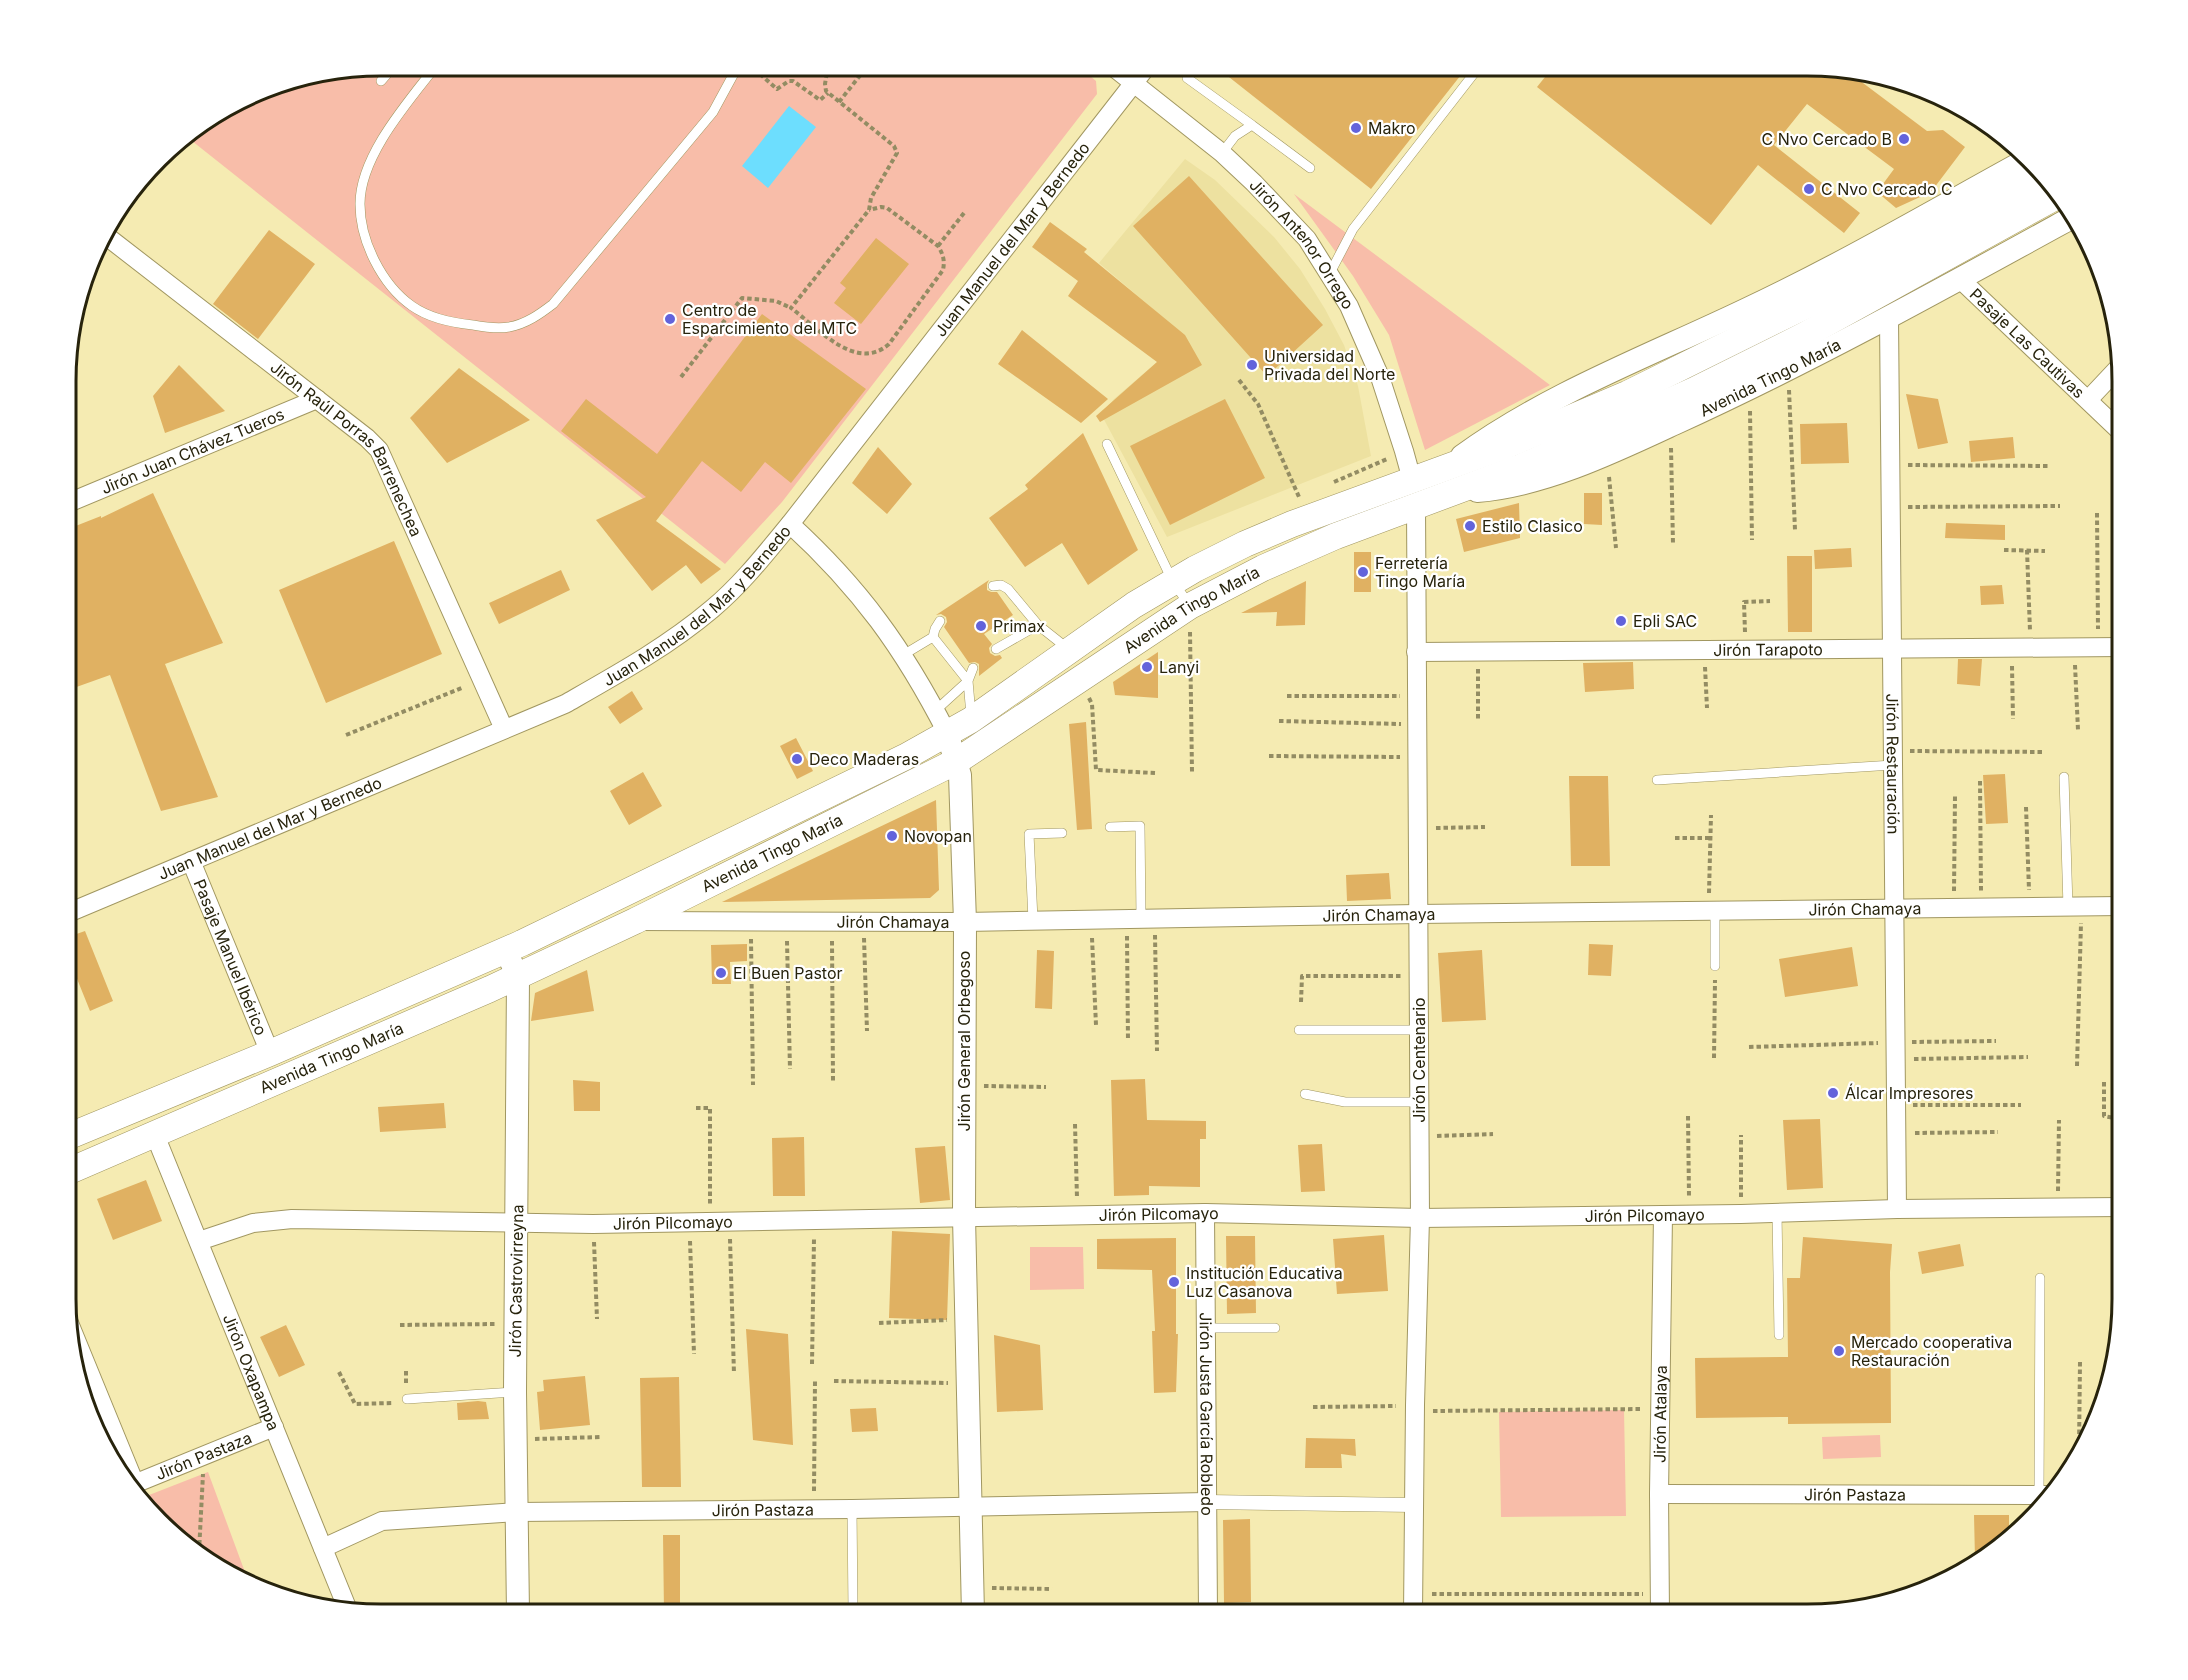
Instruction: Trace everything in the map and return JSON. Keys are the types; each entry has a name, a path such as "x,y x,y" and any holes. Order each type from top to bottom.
{"main road":[{"name":"Avenida Tingo María","path":"76,1168 518,977 957,761 1190,606 1263,567 1416,506 1449,480 1567,421 1687,366 1805,306 2035,180"},
{"name":"Avenida Tingo María","path":"76,1133 270,1053 506,951 905,757 971,720 1101,628 1173,582 1264,536 1412,480 1449,480 1532,463 1695,390 1814,330 2051,199"},
{"path":"1101,628 1120,652"}],"street":[{"name":"Jirón Antenor Orrego","path":"1125,76 1222,153 1307,239 1349,306 1380,377 1412,480"},
{"name":"Juan Manuel del Mar y Bernedo","path":"76,910 565,704 622,672 679,635 714,608 750,572 790,524 1139,76"},
{"name":"Avenida Tingo María","path":"2019,164 1829,268 1527,415 1485,440 1449,480 1480,491 1543,477 1606,455 1788,370 1889,318 2066,221"},
{"name":"Jirón Raúl Porras Barrenechea","path":"111,240 380,450 504,729"},
{"name":"Pasaje Las Cautivas","path":"1960,279 2112,423"},
{"name":"Jirón Restauración","path":"1889,318 1898,1209"},
{"path":"2088,400 2112,376"},
{"name":"Jirón Juan Chávez Tueros","path":"76,500 316,399"},
{"name":"Jirón Centenario","path":"1413,1604 1414,1408 1420,1218 1416,506"},
{"name":"Jirón General Orbegoso","path":"790,524 823,553 879,619 903,655 947,733 960,775 965,921 964,1217 973,1604"},
{"name":"Jirón Tarapoto","path":"1416,652 2112,647"},
{"name":"Pasaje Manuel Ibérico","path":"191,861 270,1053"},
{"name":"Jirón Chamaya","path":"634,921 965,921 2112,906"},
{"name":"Jirón Castrovirreyna","path":"506,951 518,977 515,1324 518,1604"},
{"name":"Jirón Oxapampa","path":"155,1135 344,1601"},
{"name":"Jirón Pilcomayo","path":"199,1241 253,1223 292,1219 593,1224 1205,1213 1420,1218 2112,1207"},
{"name":"Jirón Justa García Robledo","path":"1205,1213 1209,1604"},
{"name":"Jirón Atalaya","path":"1660,1604 1659,1494 1663,1215"},
{"path":"84,1365 126,1465"},
{"name":"Jirón Pastaza","path":"139,1482 274,1427"},
{"name":"Jirón Pastaza","path":"1659,1494 2039,1495"},
{"path":"1207,1502 1414,1505"},
{"name":"Jirón Pastaza","path":"323,1548 382,1521 517,1512 852,1509 1207,1502"}],"lane":[{"path":"381,81 385,76"},
{"path":"428,76 386,130 377,148 365,178 360,203 363,231 377,267 398,294 413,307 452,323 508,327 532,319 553,304 713,112 733,76"},
{"path":"1329,275 1353,229 1471,76"},
{"path":"1187,78 1310,168"},
{"path":"1222,153 1234,136 1252,125"},
{"path":"1107,444 1173,582 1190,606"},
{"path":"993,586 1001,585 1008,590 1038,625 1069,650"},
{"path":"903,655 933,637 940,621"},
{"path":"996,649 1038,625"},
{"path":"933,637 968,681"},
{"path":"971,720 968,681 973,668"},
{"path":"935,711 968,681"},
{"path":"1657,780 1893,758"},
{"path":"2064,777 2074,906"},
{"path":"1110,827 1140,826 1141,918"},
{"path":"1033,920 1029,834 1062,833"},
{"path":"1712,910 1715,966"},
{"path":"1299,1030 1418,1030"},
{"path":"1305,1094 1345,1102 1419,1102"},
{"path":"1777,1213 1779,1335"},
{"path":"2040,1278 2045,1488"},
{"path":"1206,1328 1275,1328"},
{"path":"407,1399 515,1392"},
{"path":"852,1509 853,1604"}],"path":[{"path":"762,76 777,89 793,81 820,100 828,93"},
{"path":"792,308 869,210 871,198 897,150 828,93 825,84 826,76"},
{"path":"839,102 860,76"},
{"path":"681,377 742,298 776,301 792,308 847,351 864,355 882,350 943,270 944,257 938,246 887,208 869,210"},
{"path":"938,246 964,213"},
{"path":"1788,370 1795,530"},
{"path":"1239,380 1258,404 1299,497 1310,493"},
{"path":"1749,389 1752,540"},
{"path":"1671,426 1673,544"},
{"path":"1330,483 1404,451"},
{"path":"1606,455 1616,548"},
{"path":"1891,465 2048,466"},
{"path":"1891,507 2060,506"},
{"path":"2097,513 2098,647"},
{"path":"2004,550 2045,551"},
{"path":"2013,719 2021,648 2027,550"},
{"path":"1746,650 1744,602 1770,601"},
{"path":"1190,606 1192,772"},
{"path":"2074,647 2078,730"},
{"path":"1704,650 1707,708"},
{"path":"1478,652 1478,720"},
{"path":"346,735 482,680"},
{"path":"1080,681 1092,704 1096,770 1155,773"},
{"path":"1287,696 1416,696"},
{"path":"1279,721 1416,724"},
{"path":"1893,758 2044,752"},
{"path":"1269,756 1417,757"},
{"path":"1980,781 1981,908"},
{"path":"1954,908 1955,796"},
{"path":"2026,807 2030,907"},
{"path":"1711,815 1712,910"},
{"path":"1417,828 1485,827"},
{"path":"1675,838 1710,838"},
{"path":"2074,906 2077,1066"},
{"path":"1128,1041 1141,918"},
{"path":"1141,918 1157,1051"},
{"path":"1091,919 1096,1024"},
{"path":"751,921 753,1085"},
{"path":"787,921 790,1069"},
{"path":"831,921 833,1081"},
{"path":"864,921 867,1030"},
{"path":"1714,1058 1715,966"},
{"path":"1301,1002 1302,976 1418,976"},
{"path":"1896,1051 1996,1041"},
{"path":"1749,1047 2028,1058"},
{"path":"2104,1082 2104,1116 2112,1118"},
{"path":"964,1085 1046,1087"},
{"path":"1897,1105 2020,1105"},
{"path":"696,1108 710,1108 710,1222"},
{"path":"1688,1116 1689,1214"},
{"path":"2058,1208 2059,1120"},
{"path":"1076,1124 1078,1215"},
{"path":"1897,1134 1998,1131"},
{"path":"1419,1137 1493,1134"},
{"path":"1741,1135 1741,1214"},
{"path":"812,1364 814,1220"},
{"path":"729,1221 734,1374"},
{"path":"689,1222 694,1354"},
{"path":"593,1224 597,1319"},
{"path":"879,1323 966,1319"},
{"path":"400,1325 515,1324"},
{"path":"2079,1435 2080,1362"},
{"path":"339,1372 355,1404 397,1403 407,1399"},
{"path":"814,1509 815,1381"},
{"path":"834,1381 968,1383"},
{"path":"1312,1407 1661,1408"},
{"path":"516,1439 600,1437"},
{"path":"199,1543 204,1455"},
{"path":"972,1587 1052,1589"},
{"path":"1413,1594 1660,1594"}],"shaded area":[{"name":"Centro de Esparcimiento del MTC","path":"1090,76 1096,81 1097,94 782,502 725,564 193,142 229,117 265,100 322,82 362,77"},
{"name":"Universidad Privada del Norte","path":"1185,159 1215,180 1274,237 1300,269 1344,345 1358,386 1371,456 1167,537 1101,414 1114,399 1186,337 1099,263"},
{"path":"1294,194 1550,385 1425,450 1389,335 1353,276"},
{"path":"1030,1247 1083,1247 1084,1289 1030,1290"},
{"path":"1624,1410 1626,1516 1501,1517 1499,1412"},
{"path":"1880,1435 1881,1457 1823,1459 1822,1437"},
{"path":"208,1472 244,1571 196,1540 166,1514 149,1495"}],"water":[{"path":"789,106 816,127 768,188 742,166"}],"building":[{"name":"Makro","path":"1228,76 1460,76 1371,189"},
{"path":"1546,76 1806,76 1846,79 1861,81 1927,131 1943,130 1965,147 1931,192 1896,208 1877,192 1894,169 1807,104 1774,145 1860,213 1844,233 1758,165 1711,225 1537,87"},
{"path":"1189,176 1323,325 1267,376 1133,226"},
{"path":"1050,222 1087,249 1084,252 1185,335 1202,365 1100,422 1096,416 1157,362 1068,296 1078,281 1032,247"},
{"path":"269,230 315,264 258,339 213,304"},
{"path":"876,238 909,264 861,324 834,303 846,288 840,283"},
{"path":"762,314 866,389 791,483 765,462 741,492 702,461 656,521 721,569 701,584 686,565 652,591 596,520 646,497 561,431 586,399 657,454"},
{"path":"1022,330 1108,399 1081,423 998,364"},
{"path":"179,365 225,411 165,433 153,396"},
{"path":"459,368 530,420 447,463 410,418"},
{"path":"1906,394 1938,399 1948,443 1918,449"},
{"path":"1225,399 1265,478 1170,525 1130,446"},
{"path":"1847,423 1849,463 1801,464 1800,424"},
{"path":"1083,433 1138,550 1088,585 1062,543 1025,567 989,518 1028,489 1025,485"},
{"path":"2013,437 2015,458 1971,462 1969,441"},
{"path":"878,447 912,484 887,514 852,483"},
{"path":"153,493 223,643 165,664 218,797 161,811 110,675 76,687 76,526 101,516 101,518"},
{"path":"1584,493 1602,493 1602,525 1584,524"},
{"path":"1519,503 1520,538 1464,552 1456,519"},
{"path":"1946,523 2005,525 2005,540 1945,538"},
{"path":"394,541 442,654 326,703 279,590"},
{"path":"1851,548 1852,567 1815,569 1814,550"},
{"name":"Ferretería Tingo María","path":"1354,552 1371,552 1371,592 1354,592"},
{"path":"1787,556 1812,556 1812,632 1788,632"},
{"path":"561,570 570,590 499,624 489,603"},
{"path":"989,580 987,590 997,592 1013,615 984,634 992,644 989,648 990,653 995,656 1000,655 1002,658 979,676 979,664 969,663 944,627 947,622 946,617 941,614 936,615"},
{"path":"1306,581 1305,625 1276,626 1277,612 1241,613"},
{"path":"2002,585 2004,604 1981,605 1980,586"},
{"name":"Lanyi","path":"1158,652 1158,698 1115,695 1113,682"},
{"path":"1958,659 1982,659 1980,686 1957,684"},
{"path":"1633,662 1634,689 1585,692 1583,663"},
{"path":"632,691 643,709 620,724 608,707"},
{"path":"1086,722 1092,829 1077,830 1069,724"},
{"name":"Deco Maderas","path":"796,738 813,771 797,779 780,746"},
{"path":"643,772 662,806 629,825 610,791"},
{"path":"2005,774 2008,823 1986,824 1983,775"},
{"path":"1569,776 1608,776 1610,866 1571,866"},
{"path":"936,800 939,890 930,898 722,902"},
{"path":"1389,873 1391,899 1347,901 1346,875"},
{"path":"85,931 113,1001 90,1011 76,976 76,934"},
{"name":"El Buen Pastor","path":"747,944 747,961 730,962 731,984 712,984 711,945"},
{"path":"1589,944 1613,945 1611,976 1588,975"},
{"path":"1852,947 1858,986 1785,997 1779,959"},
{"path":"1037,950 1054,951 1052,1009 1035,1008"},
{"path":"1482,950 1486,1020 1442,1022 1438,953"},
{"path":"587,970 594,1011 531,1021 535,993"},
{"path":"1145,1079 1147,1120 1206,1121 1206,1139 1200,1139 1200,1187 1149,1186 1149,1195 1114,1196 1111,1080"},
{"path":"573,1080 600,1082 600,1111 574,1111"},
{"path":"444,1103 446,1128 380,1132 378,1107"},
{"path":"1820,1119 1823,1188 1787,1190 1783,1120"},
{"path":"804,1137 805,1196 773,1196 772,1138"},
{"path":"1322,1144 1325,1191 1301,1192 1298,1145"},
{"path":"945,1146 950,1200 920,1203 915,1148"},
{"path":"146,1180 162,1221 113,1240 97,1199"},
{"path":"892,1231 950,1234 947,1320 889,1318"},
{"path":"1384,1235 1388,1291 1337,1294 1333,1239"},
{"path":"1226,1236 1255,1236 1256,1313 1227,1314"},
{"name":"Mercado cooperativa Restauración","path":"1803,1237 1892,1244 1890,1272 1891,1423 1788,1424 1788,1417 1696,1418 1695,1358 1788,1357 1787,1278 1800,1278"},
{"path":"1176,1238 1176,1334 1178,1334 1176,1392 1154,1393 1152,1331 1155,1331 1152,1270 1097,1269 1097,1239"},
{"path":"1960,1244 1964,1266 1922,1274 1918,1252"},
{"path":"286,1325 305,1365 279,1377 260,1337"},
{"path":"746,1329 788,1334 793,1445 753,1440"},
{"path":"994,1335 1040,1345 1043,1410 997,1412"},
{"path":"585,1376 590,1425 540,1430 537,1392 544,1391 543,1380"},
{"path":"679,1377 681,1487 642,1487 640,1378"},
{"path":"486,1402 489,1419 458,1420 457,1403"},
{"path":"876,1408 878,1431 852,1432 850,1409"},
{"path":"1306,1438 1355,1439 1356,1456 1341,1454 1342,1468 1305,1468"},
{"path":"1974,1515 2009,1515 2009,1526 1975,1553"},
{"path":"1250,1519 1251,1602 1224,1603 1223,1520"},
{"path":"663,1535 680,1535 680,1604 664,1604"}],"place":[{"name":"Makro","path":"1356,128"},
{"name":"C Nvo Cercado B","path":"1904,139"},
{"name":"C Nvo Cercado C","path":"1809,189"},
{"name":"Centro de Esparcimiento del MTC","path":"670,319"},
{"name":"Universidad Privada del Norte","path":"1252,365"},
{"name":"Estilo Clasico","path":"1470,526"},
{"name":"Ferretería Tingo María","path":"1363,572"},
{"name":"Epli SAC","path":"1621,621"},
{"name":"Primax","path":"981,626"},
{"name":"Lanyi","path":"1147,667"},
{"name":"Deco Maderas","path":"797,759"},
{"name":"Novopan","path":"892,836"},
{"name":"El Buen Pastor","path":"721,973"},
{"name":"Álcar Impresores","path":"1833,1093"},
{"name":"Institución Educativa Luz Casanova","path":"1174,1282"},
{"name":"Mercado cooperativa Restauración","path":"1839,1351"}]}
